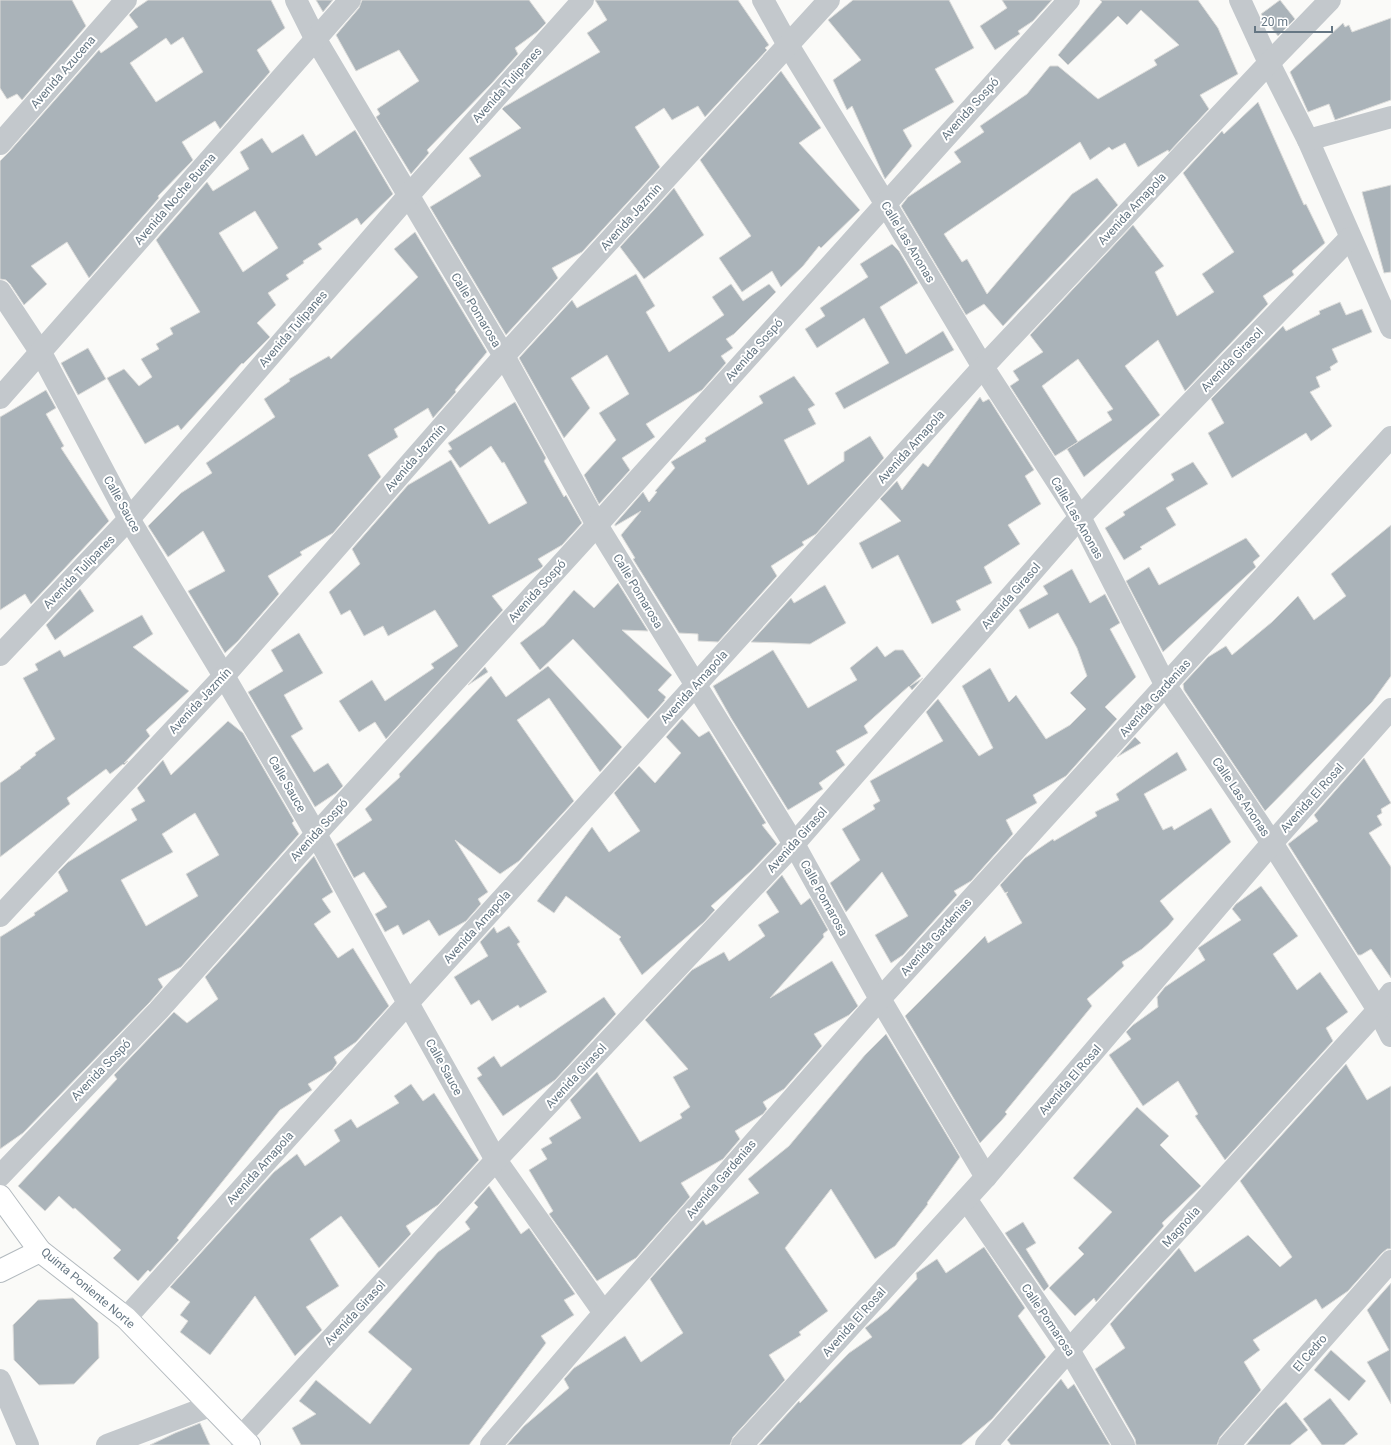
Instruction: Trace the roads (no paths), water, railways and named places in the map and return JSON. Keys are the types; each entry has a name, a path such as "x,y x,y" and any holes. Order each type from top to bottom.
{"street":[{"name":"Avenida Azucena","path":"0,144 126,0"},
{"name":"Calle Pomarosa","path":"296,0 316,38 408,196 504,356 597,525 794,844 880,999 986,1177"},
{"name":"Avenida Noche Buena","path":"0,398 350,0"},
{"name":"Avenida Tulipanes","path":"0,655 129,519 408,196 583,0"},
{"name":"Calle Las Anonas","path":"763,0 788,45 983,367 1080,517 1166,686 1272,843 1384,1001 1391,1036"},
{"name":"Avenida Jazmín","path":"0,916 224,676 504,356 829,0"},
{"name":"Avenida Sospó","path":"0,1176 158,1011 1069,0"},
{"path":"1240,0 1269,63 1308,140 1391,328"},
{"name":"Avenida Amapola","path":"126,1318 408,1003 983,367 1330,0"},
{"path":"1308,140 1391,117"},
{"name":"Avenida Girasol","path":"244,1441 496,1160 794,844 1080,517 1350,238"},
{"name":"Calle Sauce","path":"0,291 41,353 129,519 224,676 316,834 496,1160 604,1313"},
{"name":"Avenida Gardenias","path":"491,1445 604,1313 880,999 1391,437"},
{"name":"Avenida El Rosal","path":"742,1445 986,1177 1272,843 1391,709"},
{"name":"Magnolia","path":"986,1445 1069,1350 1384,1001"},
{"name":"Quinta Poniente Norte","path":"0,1196 40,1251 126,1318 244,1441"},
{"name":"Calle Pomarosa","path":"966,1199 1069,1350 1124,1445"},
{"path":"0,1271 40,1251"},
{"name":"El Cedro","path":"1229,1445 1391,1261"},
{"path":"0,1380 28,1445"},
{"path":"107,1445 210,1406"}]}
